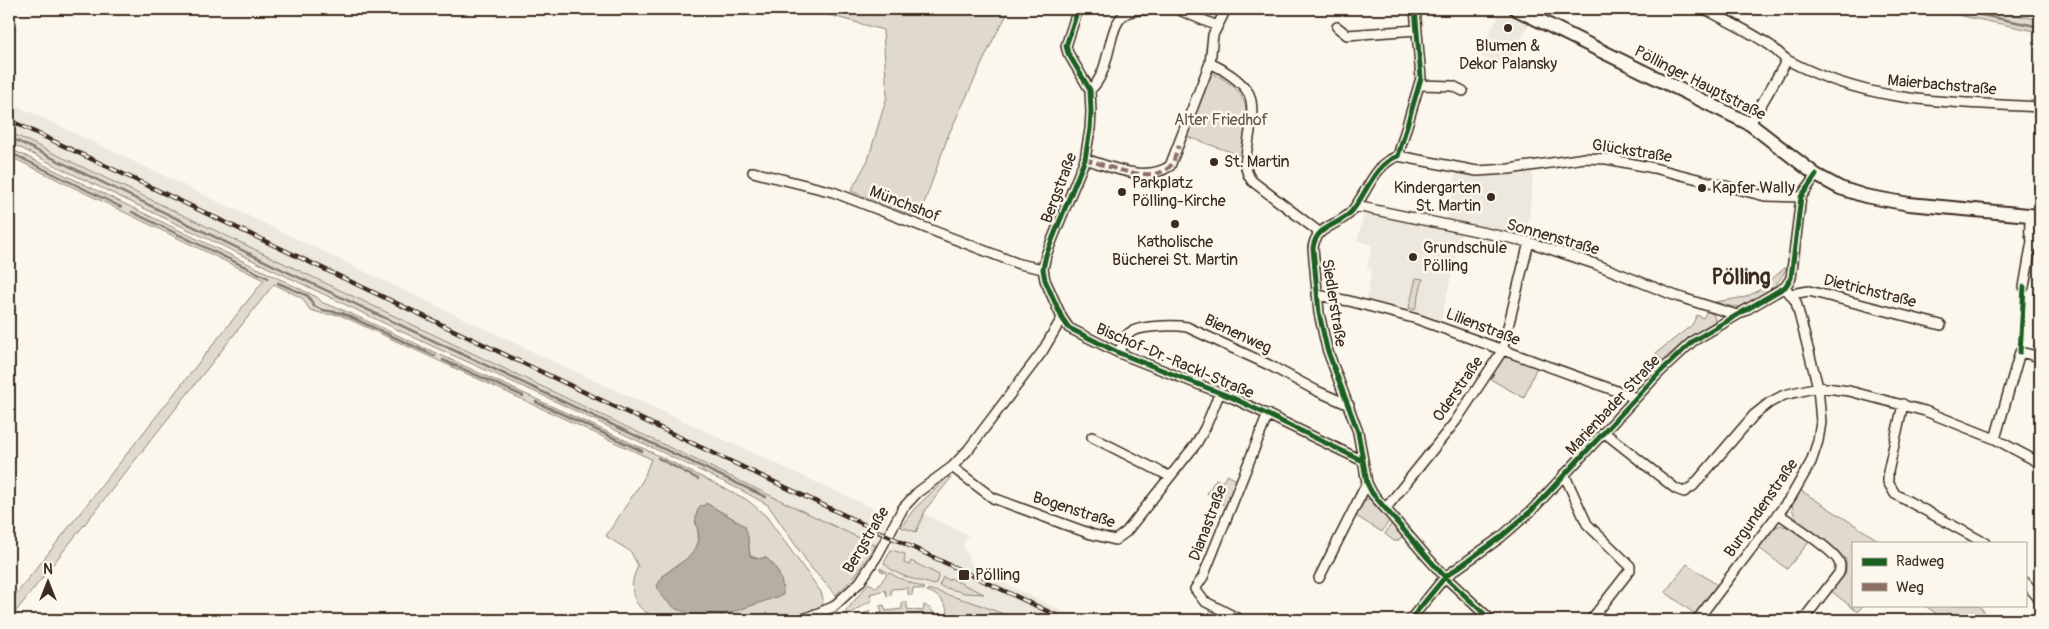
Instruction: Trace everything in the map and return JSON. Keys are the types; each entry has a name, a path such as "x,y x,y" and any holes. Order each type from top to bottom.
{"street":[{"name":"Bergstraße","path":"1043,269 1048,250 1086,159 1091,112 1090,90 1068,53 1066,46 1078,9"},
{"path":"1090,90 1096,85 1103,74 1113,31 1120,17 1135,11 1160,9"},
{"path":"1177,9 1216,26"},
{"path":"1086,159 1143,174 1157,174 1170,166 1210,64 1213,35 1216,26 1226,9"},
{"path":"1210,64 1218,67 1238,81 1249,94 1251,114 1245,158 1247,174 1252,181 1319,232 1341,221 1356,206 1380,168 1391,158 1398,156 1420,85 1416,9"},
{"name":"Pöllinger Hauptstraße","path":"1516,9 1750,124 1816,175 1840,188 1879,200 2035,215"},
{"name":"Maierbachstraße","path":"1705,9 1771,46 1787,60 1830,79 1878,94 1925,101 2040,107"},
{"path":"1337,27 1344,34 1352,35 1417,30"},
{"path":"1750,124 1787,60"},
{"path":"1420,85 1453,86 1463,91"},
{"name":"Glückstraße","path":"1398,156 1477,171 1509,169 1575,159 1601,159 1632,163 1765,196 1801,197"},
{"name":"Münchshof","path":"753,172 833,192 1019,264 1043,269"},
{"path":"1788,290 1801,197 1816,175"},
{"name":"Sonnenstraße","path":"1356,206 1529,242 1595,264 1676,296 1737,314"},
{"path":"2024,287 2032,241 2029,233 2035,215"},
{"name":"Siedlerstraße","path":"1319,232 1314,241 1313,248 1317,295 1327,348 1358,432 1367,483 1372,493 1445,578 1491,620"},
{"path":"2032,241 2040,247"},
{"name":"Oderstraße","path":"1386,508 1455,422 1502,351 1522,279 1529,242"},
{"path":"1043,269 1045,280 1062,318"},
{"name":"Marienbader Straße","path":"1410,620 1445,578 1515,526 1605,433 1659,373 1692,342 1737,314 1788,290"},
{"name":"Dietrichstraße","path":"1788,290 1808,291 1941,325"},
{"name":"Burgundenstraße","path":"1697,620 1779,514 1803,478 1818,441 1821,422 1818,387 1796,302 1788,290"},
{"name":"Lilienstraße","path":"1317,295 1357,302 1417,319 1636,398"},
{"name":"Bergstraße","path":"801,620 824,612 845,597 868,572 898,514 918,492 952,467 968,450 1042,352 1062,318"},
{"name":"Bischof-Dr.-Rackl-Straße","path":"1062,318 1069,328 1119,353 1220,392 1363,461"},
{"name":"Bienenweg","path":"1119,353 1127,335 1133,330 1166,326 1187,327 1269,365 1317,392 1349,405"},
{"path":"1995,440 2020,352 2040,358"},
{"path":"1605,433 1676,489 1684,492 1693,486 1754,415 1769,403 1784,395 1818,387 1850,391 1903,404 1956,422 2040,463"},
{"name":"Bogenstraße","path":"952,467 993,498 1107,540 1115,540 1121,538 1196,444 1220,392"},
{"path":"1903,404 1888,472 1890,488 1902,499 1983,542"},
{"name":"Dianastraße","path":"1241,620 1204,601 1195,589 1203,577 1268,414"},
{"path":"1092,437 1169,476"},
{"path":"1564,474 1587,524 1630,566 1630,570 1591,620"},
{"path":"1319,578 1367,483"},
{"path":"1779,514 1830,552 1840,562 1841,568 1839,573 1803,620"},
{"path":"2026,583 2040,600"}],"shaded area":[{"path":"1502,9 1529,24 1506,68 1478,54"},
{"path":"9,102 561,365 888,515 876,546 9,132"},
{"name":"Kindergarten St. Martin","path":"1527,169 1532,171 1533,175 1528,231 1526,235 1447,220 1456,171 1493,174"},
{"name":"Grundschule Pölling","path":"1365,211 1462,232 1441,320 1366,299 1372,270 1367,268 1372,245 1357,241"},
{"path":"706,503 745,526 750,556 759,559 765,557 770,561 781,579 783,595 715,618 699,617 676,609 662,597 657,586 661,579 692,554 696,548 699,538 696,522 697,512 700,506"},
{"path":"914,509 968,535 963,546 974,569 1081,620 1019,620 975,603 912,583 881,568 902,525"}],"green space":[{"path":"808,9 1010,9 993,40 948,136 919,218 851,191 868,160 887,96 883,30"},
{"path":"1928,9 1989,9 2040,20 2040,32"},
{"name":"Alter Friedhof","path":"1212,73 1236,89 1246,107 1247,129 1242,156 1185,136"},
{"path":"9,132 876,546 855,576 836,595 812,569 768,505 741,490 544,396 432,346 66,171 9,142"},
{"path":"9,148 317,297 323,303 343,310 653,453 746,499 766,516 821,592 822,605 798,616 758,621 670,621 654,617 640,607 635,600 632,584 638,566 631,552 606,536 643,480 651,459 340,315 324,314 310,310 302,298 274,284 9,620 9,603 264,280 9,156","holes":["707,504 738,521 748,537 750,556 759,559 662,576 685,560 695,548 698,541 695,521"]},
{"path":"1787,266 1774,287 1753,303 1738,307 1715,302 1746,297 1759,290"},
{"path":"1416,278 1423,279 1415,310 1409,308"},
{"path":"1707,311 1714,315 1715,321 1687,339 1663,360 1656,353 1692,325 1697,315 1703,318"},
{"path":"1504,355 1537,366 1524,398 1490,379"},
{"path":"1227,475 1237,480 1226,507 1207,493 1216,479 1222,482"},
{"path":"948,477 951,478 926,509 916,532 901,527 914,509"},
{"path":"1800,490 1881,542 1852,542 1852,606 1862,606 1858,612 1831,591 1846,572 1846,559 1796,519 1792,507"},
{"path":"1366,499 1369,499 1389,521 1382,532 1356,516"},
{"path":"1391,524 1402,537 1398,541 1394,541 1385,534"},
{"path":"1780,525 1790,528 1809,542 1787,569 1759,548 1774,528"},
{"path":"891,550 905,554 904,563 909,565 911,561 939,575 935,585 908,577 889,568 884,563"},
{"path":"1687,564 1717,585 1695,614 1665,592"},
{"path":"880,568 924,588 924,590 913,588 912,595 908,594 908,588 891,589 891,595 887,596 885,590 870,594 872,600 846,614 846,611 869,583 877,588 887,574 880,570"},
{"path":"943,577 949,580 950,578 984,594 965,593 939,586"},
{"path":"928,589 975,603 1019,620 966,616 943,620 942,616 948,614 946,606 938,597 927,591"},
{"path":"902,602 907,602 907,609 923,611 924,605 926,606 931,609 935,620 858,620 870,610 873,616 882,612 880,606 884,605 886,611 902,609"},
{"path":"1925,606 1980,606 1990,620 1946,620"}],"waterway":[{"path":"1953,9 2040,27"},
{"path":"9,137 283,270 766,497"},
{"path":"9,152 121,207"},
{"path":"132,212 268,278"},
{"path":"278,283 308,296 314,306 322,310 342,313 435,356"},
{"path":"443,360 523,396"},
{"path":"536,402 642,451"},
{"path":"658,458 698,479"}],"railway":[{"path":"9,120 1066,620"}],"marked path":[{"path":"1085,159 1130,172 1155,174 1165,171 1172,164 1179,146"}],"cycle path":[{"path":"1078,9 1066,46 1068,53 1090,90 1090,129 1085,159 1046,255 1043,269 1045,280 1062,318 1069,328 1119,353 1233,398 1363,461"},
{"path":"1415,9 1421,78 1398,156 1389,160 1376,173 1351,212 1323,230 1315,240 1313,248 1319,313 1327,349 1358,432 1367,483 1372,493 1445,577 1491,620"},
{"path":"1410,620 1445,577 1501,537 1531,511 1659,373 1693,341 1785,287 1791,278 1801,197 1816,175"},
{"path":"2020,352 2024,287"}],"place":[{"name":"Blumen & Dekor Palansky","path":"1508,28"},
{"name":"St. Martin","path":"1214,162"},
{"name":"Kapfer Wally","path":"1702,188"},
{"name":"Parkplatz Pölling-Kirche","path":"1122,192"},
{"name":"Kindergarten St. Martin","path":"1491,197"},
{"name":"Katholische Bücherei St. Martin","path":"1175,224"},
{"name":"Grundschule Pölling","path":"1413,257"},
{"name":"Pölling","path":"964,575"}],"district":[{"name":"Pölling","path":"1741,277"}]}
